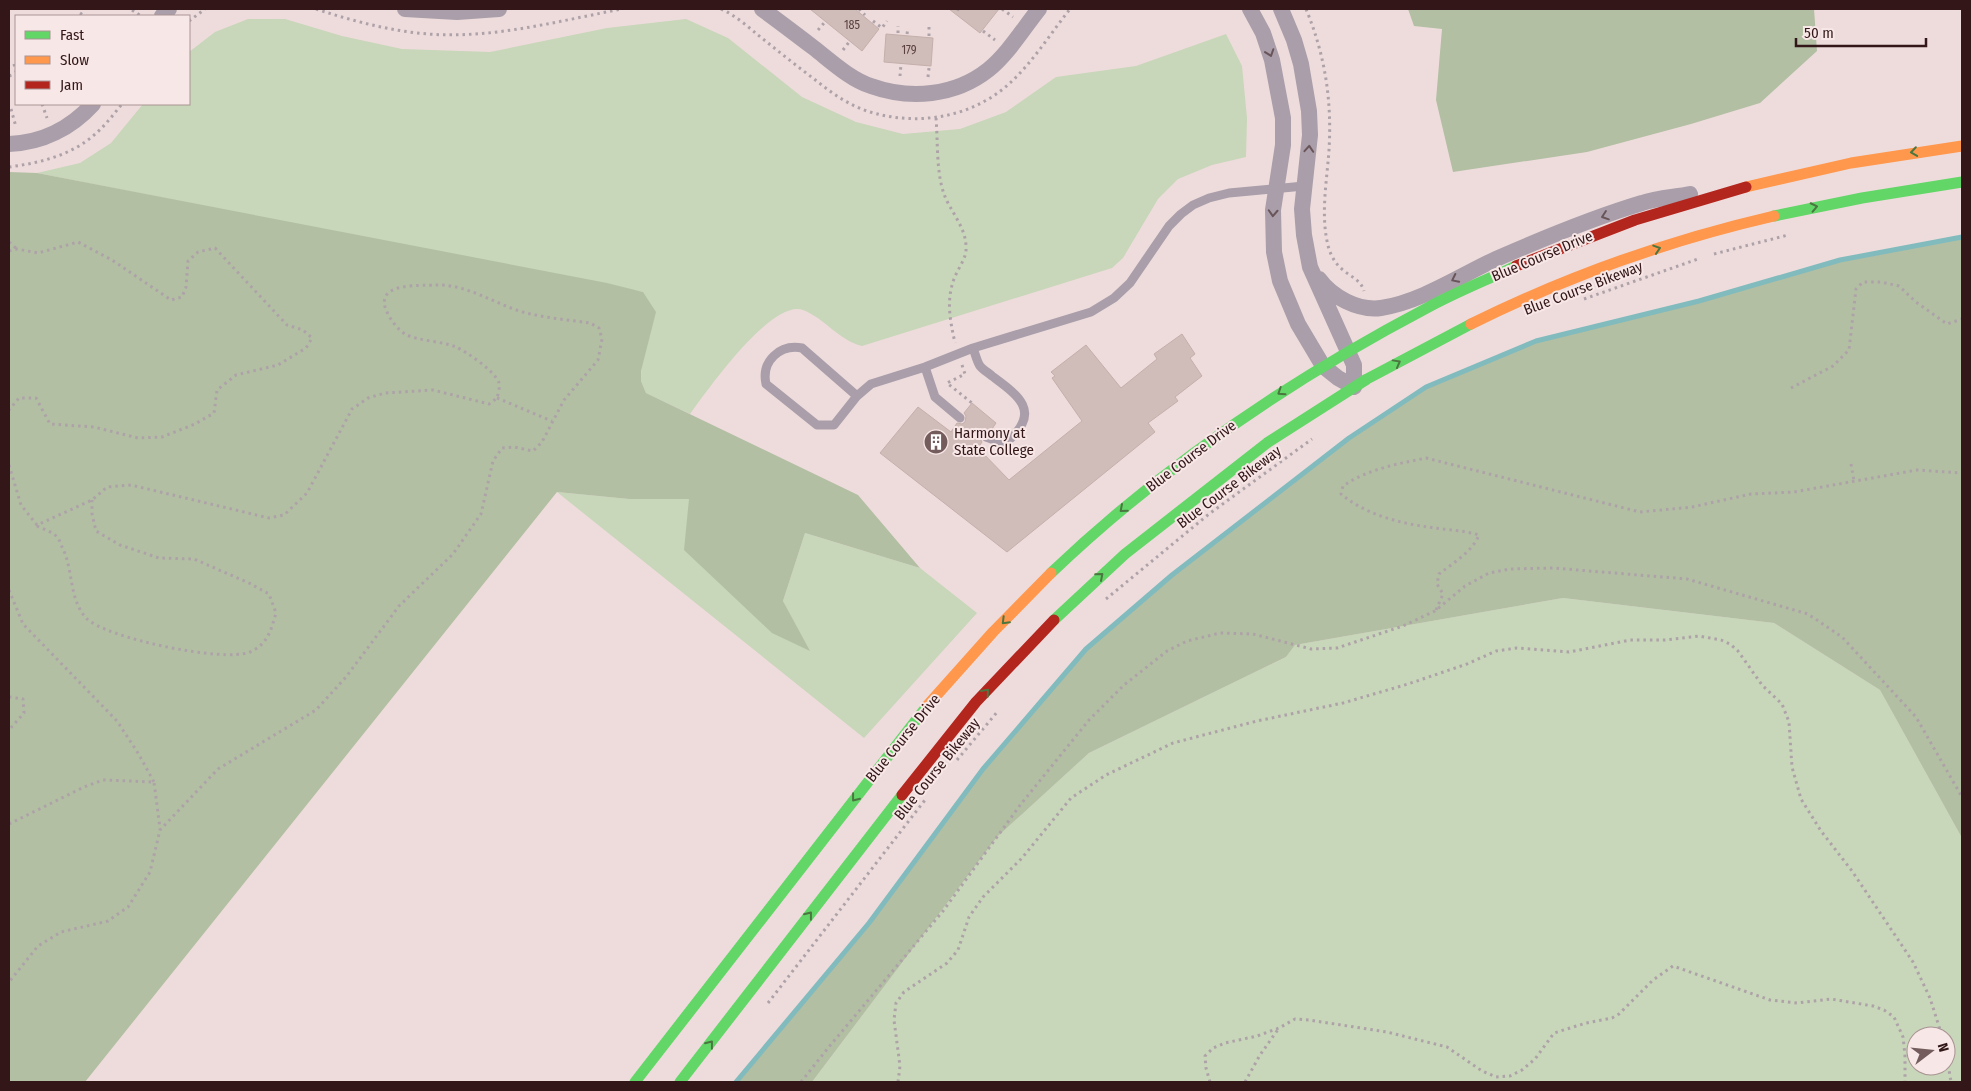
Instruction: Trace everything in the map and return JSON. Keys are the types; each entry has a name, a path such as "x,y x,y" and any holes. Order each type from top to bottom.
{"main road":[{"name":"Blue Course Drive","path":"635,1082 927,705 992,634 1100,528 1146,489 1249,413 1348,351 1441,300 1532,258 1592,234 1711,195 1772,179 1864,160 1962,146"},
{"path":"680,1082 928,762 989,689 1049,625 1096,580 1218,479 1268,442 1354,387 1431,344 1578,278 1707,233 1792,211 1855,198 1962,182"}],"street":[{"path":"405,9 457,12 499,9"},
{"path":"762,9 857,79 870,86 894,93 922,94 945,91 967,84 988,70 1002,57 1039,9"},
{"path":"1250,9 1263,33 1272,60 1279,88 1283,118 1283,145 1273,210 1274,252 1280,281 1298,324 1323,366 1338,378 1354,387 1354,365 1310,267 1304,235 1302,209 1310,135 1309,111 1301,64 1294,40 1281,9"},
{"path":"9,144 51,136 68,127 92,105"},
{"path":"1310,267 1323,284 1339,298 1356,306 1380,308 1400,304 1496,259 1572,227 1643,202 1772,179"}],"lane":[{"path":"858,396 802,348 791,346 779,351 767,365 764,374 766,384 817,425 834,425 858,396 872,384 925,367 974,348 1091,312 1114,298 1130,283 1169,226 1193,205 1228,193 1304,186"},
{"path":"974,348 980,366 1016,394 1024,404 1025,416 1019,430 1008,440 999,442 986,437"},
{"path":"925,367 936,397 960,418"}],"path":[{"path":"190,20 205,9"},
{"path":"859,9 865,15"},
{"path":"1002,9 1013,17"},
{"path":"1306,9 1316,32 1328,83 1330,131 1325,206 1327,241 1334,260 1342,269 1361,283 1364,288 1363,297"},
{"path":"873,21 882,28 887,21"},
{"path":"818,31 824,23"},
{"path":"898,26 898,33"},
{"path":"929,26 929,36"},
{"path":"907,34 908,28"},
{"path":"983,31 995,40"},
{"path":"843,50 849,42"},
{"path":"14,64 15,68"},
{"path":"900,78 901,64"},
{"path":"928,78 929,68"},
{"path":"42,105 47,118"},
{"path":"11,110 16,126"},
{"path":"936,118 940,176 944,194 963,232 966,247 964,259 954,278 949,295 948,309 958,355 966,374 947,383 972,402"},
{"name":"Blue Course Bikeway","path":"1580,300 1707,256 1792,234"},
{"path":"9,242 17,249"},
{"path":"9,251 17,249 38,253 78,242 112,260 171,300 182,297 186,287 188,261 198,252 215,248 287,325 303,330 312,338 306,348 278,365 236,375 218,390 214,413 195,424 162,437 138,438 94,427 50,424 36,398 19,398 9,410"},
{"path":"1791,388 1833,366 1848,350 1856,289 1863,282 1881,282 1899,286 1916,302 1947,324 1962,319"},
{"path":"37,525 92,500 106,487 131,485 269,518 284,515 307,492 352,409 368,398 385,392 433,390 489,404 497,398 500,384 495,375 484,365 457,347 405,334 390,319 384,305 385,298 395,288 445,285 476,293 526,313 590,323 599,328 602,339 598,360 564,400 542,442 533,451 514,447 502,448 493,461 481,514 453,554 399,606 346,677 316,710 218,769 160,830"},
{"path":"497,398 552,421"},
{"name":"Blue Course Bikeway","path":"1105,600 1209,514 1314,438"},
{"path":"1435,611 1443,594 1437,584 1439,574 1464,555 1476,543 1479,535 1426,527 1379,516 1352,503 1341,494 1343,486 1358,476 1394,464 1426,458 1640,512 1692,507 1751,494 1794,492 1917,470 1962,473"},
{"path":"1851,464 1854,481"},
{"path":"9,465 21,505 37,525 57,537 68,558 71,587 77,606 88,620 109,631 182,651 226,656 250,652 267,640 276,613 269,594 249,583 194,559 159,558 120,545 96,531 92,514 92,500"},
{"path":"801,1082 943,911 1021,804 1089,720 1124,685 1167,651 1188,641 1220,633 1253,634 1311,649 1337,648 1403,626 1435,611 1465,586 1490,573 1510,569 1553,568 1687,578 1808,614 1842,637 1916,716 1962,797"},
{"path":"9,590 23,624 116,721 138,753 154,782 160,830 150,872 128,907 108,921 61,932 38,946 9,982"},
{"path":"898,1082 900,1066 894,1020 896,1003 904,992 947,963 958,950 969,917 983,897 1022,858 1071,798 1106,775 1173,744 1248,723 1343,703 1458,667 1496,651 1517,648 1577,652 1623,640 1665,640 1699,636 1730,644 1738,651 1762,685 1782,704 1789,722 1792,766 1801,800 1821,831 1852,871 1913,962 1930,998 1939,1026"},
{"path":"9,697 24,699 24,713 9,730"},
{"name":"Blue Course Bikeway","path":"954,764 1004,704"},
{"path":"9,824 84,787 103,780 154,782"},
{"name":"Blue Course Bikeway","path":"766,1006 930,793"},
{"path":"1210,1082 1205,1056 1212,1048 1279,1028 1295,1019 1386,1032 1447,1047 1482,1071 1496,1077 1510,1076 1522,1070 1535,1059 1554,1033 1586,1022 1612,1018 1653,980 1673,966 1751,995 1770,1000 1797,1003 1830,999 1874,1006 1884,1010 1894,1017 1903,1037 1905,1082"},
{"path":"1245,1082 1260,1055 1279,1028"}],"green space":[{"path":"1408,9 1814,9 1817,51 1760,103 1587,152 1453,172 1436,100 1442,29 1414,26"},
{"path":"248,19 285,19 342,36 402,49 490,52 607,28 686,19 728,38 802,97 856,122 903,134 960,129 1006,112 1056,77 1136,66 1226,34 1242,66 1247,118 1246,157 1212,165 1178,179 1158,199 1123,258 1112,268 862,346 846,339 803,310 790,310 774,318 741,349 710,386 690,414 646,393 641,381 643,292 37,173 80,163 111,143 142,105 190,105 190,51 215,32"},
{"path":"9,172 37,173 607,283 643,292 656,312 641,371 641,381 646,393 858,495 920,568 805,533 783,601 810,651 772,633 684,550 689,499 629,499 557,492 85,1082 9,1082"},
{"path":"1962,237 1962,838 1880,690 1774,623 1563,598 1295,645 1286,657 1089,753 997,837 812,1082 736,1082 869,923 983,769 1086,649 1172,575 1349,438 1426,387 1536,341 1699,301 1840,260"},
{"path":"557,492 629,499 689,499 809,651 783,601 805,533 920,568 977,613 864,738"},
{"path":"1563,598 1774,623 1880,690 1962,838 1962,1082 812,1082 997,837 1089,753 1286,657 1295,645"}],"building":[{"path":"810,9 855,9 879,29 862,51"},
{"path":"949,9 999,9 980,33"},
{"path":"886,34 933,38 931,66 884,62"},
{"name":"Harmony at State College","path":"1182,334 1195,354 1190,358 1202,376 1175,397 1178,401 1148,423 1155,432 1007,552 880,453 918,407 951,432 957,423 962,424 965,422 966,416 964,413 972,403 996,423 990,432 985,431 980,434 982,442 978,448 1009,480 1082,421 1052,378 1055,376 1051,372 1086,345 1121,388 1157,359 1154,354"}],"waterway":[{"path":"736,1082 869,923 983,769 1086,649 1172,575 1349,438 1426,387 1536,341 1699,301 1840,260 1962,237"}],"traffic: fast":[{"path":"1774,216 1862,198 1962,182"},
{"path":"1051,573 1094,534 1183,461 1277,395 1427,308 1516,266"},
{"path":"1054,620 1125,554 1267,443 1367,379 1471,324"},
{"path":"635,1082 927,706"},
{"path":"680,1082 902,795"}],"traffic: slow":[{"path":"1746,187 1851,163 1962,146"},
{"path":"1471,324 1544,291 1619,261 1696,236 1774,216"},
{"path":"927,706 993,632 1051,573"}],"traffic: jam":[{"path":"1516,266 1635,220 1746,187"},
{"path":"902,795 976,702 1054,620"}],"place":[{"name":"Harmony at State College","path":"936,442"}]}
